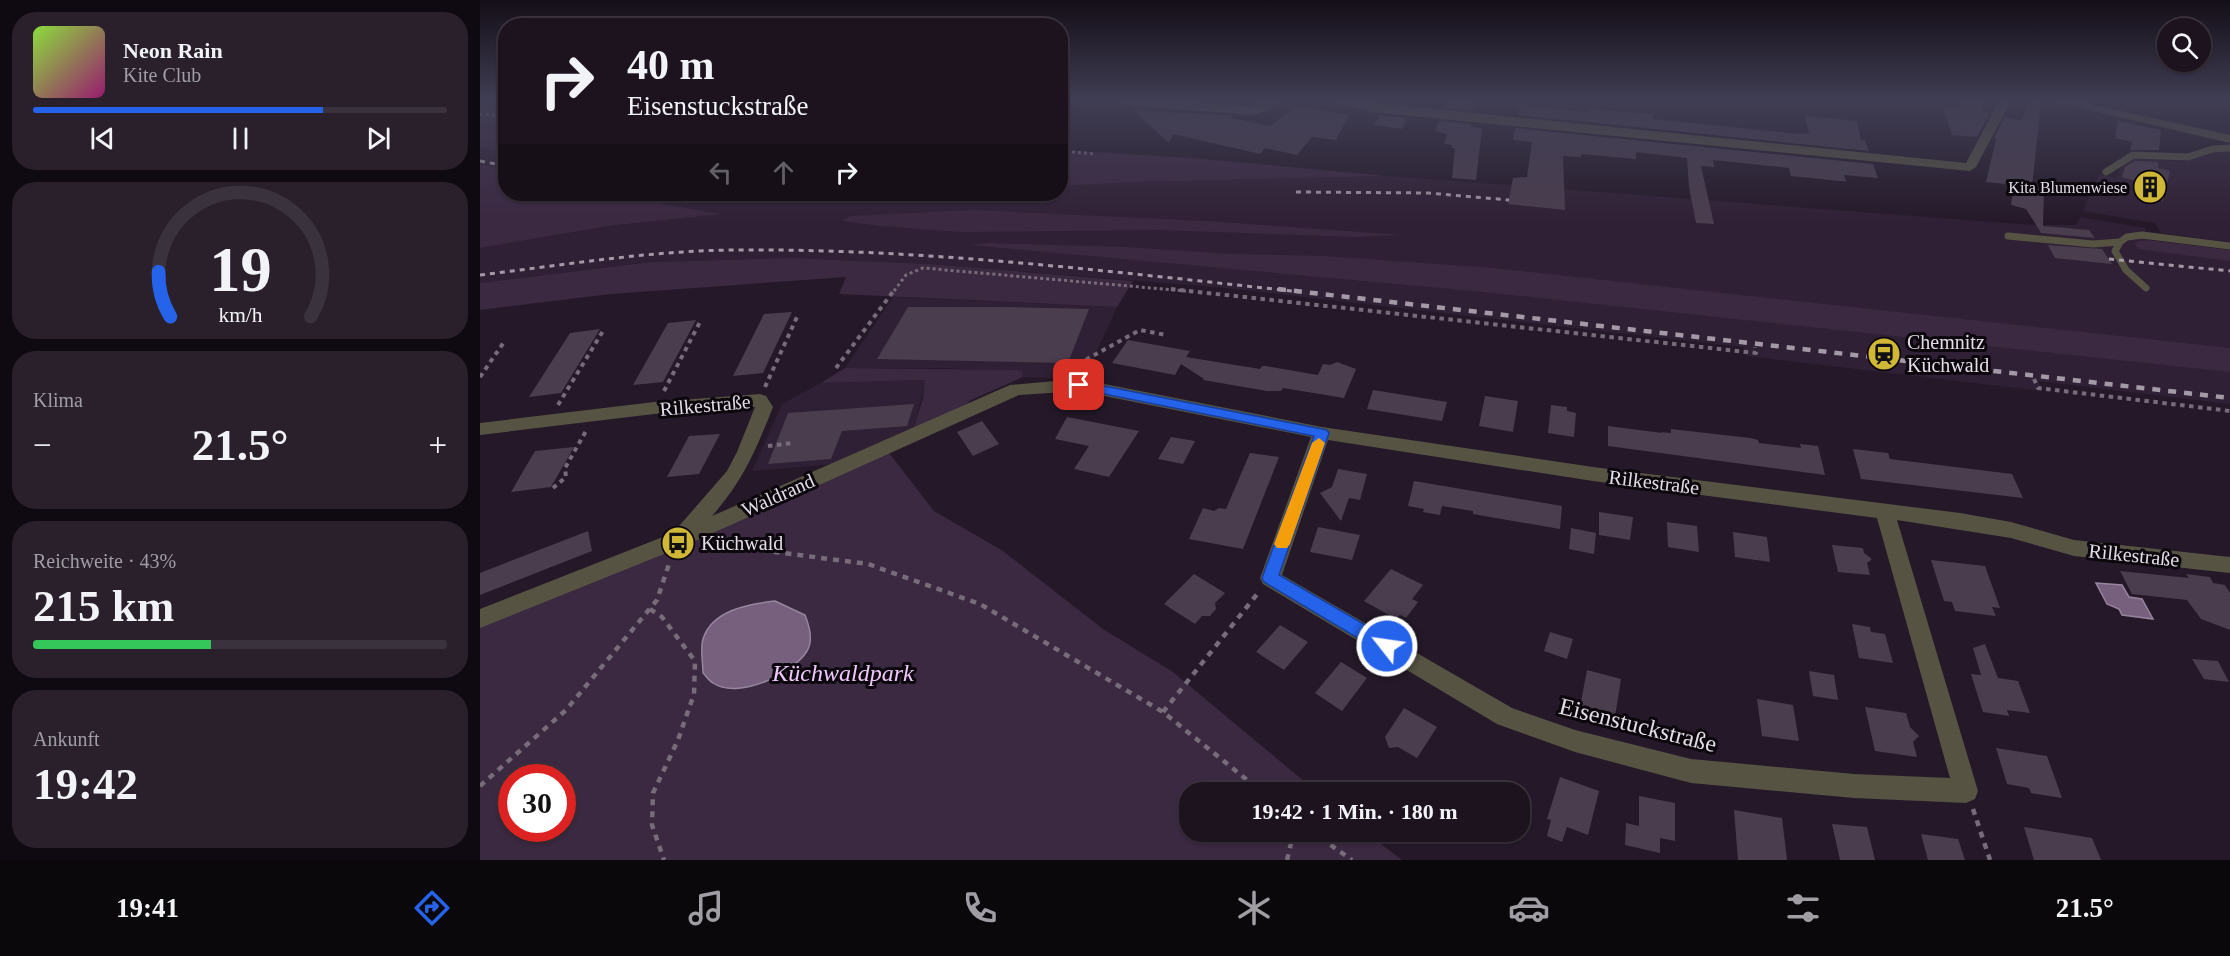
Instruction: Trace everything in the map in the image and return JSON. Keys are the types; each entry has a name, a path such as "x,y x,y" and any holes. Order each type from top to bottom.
{"street":[{"path":"1700,141 1970,167 1984,141"},
{"name":"Rilkestraße","path":"1079,385 1322,433 1593,474 1960,521 2011,530 2074,548 2230,565"},
{"name":"Waldrand","path":"480,619 677,540 1016,389 1079,385"},
{"name":"Rilkestraße","path":"480,429 654,408 760,400 764,407 739,468 724,489 677,540"},
{"path":"1270,578 1322,433"},
{"path":"1885,512 1966,791"},
{"name":"Eisenstuckstraße","path":"1270,578 1505,716 1575,741 1691,771 1854,786 1966,791"}],"lane":[{"path":"2106,172 2133,155 2188,158 2213,149 2230,148"},
{"path":"2008,236 2093,244 2120,242"},
{"path":"2145,288 2118,260 2115,251 2120,242 2127,237 2142,236 2230,246"}],"path":[{"path":"1068,152 1095,154"},
{"path":"836,368 906,275 923,268 1133,286 1756,353 1755,347"},
{"path":"760,400 797,317"},
{"path":"654,408 700,322"},
{"path":"1078,364 1140,330 1166,335"},
{"path":"548,421 603,331"},
{"path":"480,377 504,342"},
{"path":"2034,379 2038,388 2230,411"},
{"path":"553,488 566,477 565,468 595,415"},
{"path":"771,446 793,443"},
{"path":"480,786 566,710 650,609 657,600 677,540 868,564 980,604 1163,712 1250,782"},
{"path":"1163,712 1270,578"},
{"path":"650,609 662,617 695,661 694,694 678,740 653,793 652,825 664,860"},
{"path":"1966,791 1990,860"},
{"path":"1287,860 1291,842"},
{"path":"1327,842 1352,860"}],"shaded area":[{"path":"480,148 498,152 498,168 480,164"},
{"path":"2218,152 2230,152 2230,242 2161,233 2155,223 2083,211 2099,174 2116,178 2122,165 2131,158 2183,162"},
{"path":"1388,176 2033,225 2076,225 2080,217 2145,228 2149,240 2139,241 2136,244 2230,261 2230,404 2038,381 2042,391 1746,356 1744,347 1226,288 930,264 793,258 651,262 480,283 480,248 609,226 718,214 650,201 1068,201 1068,186"},
{"path":"893,297 1117,307 1092,362 1083,373 1074,379 1023,377 1021,372 943,368 845,368"},
{"path":"926,380 913,430 833,464 752,471 782,404 821,383"},
{"path":"2096,583 2122,585 2129,597 2142,599 2153,619 2122,615 2119,609 2107,604"},
{"path":"775,601 805,615 809,628 809,647 800,660 778,676 750,686 724,687 712,682 703,673 702,643 714,621 733,610"}],"green space":[{"path":"480,141 498,141 498,152 480,148"},
{"path":"1068,150 1192,158 1388,176 1068,186"},
{"path":"480,164 498,168 498,201 650,201 721,214 609,226 480,248"},
{"path":"974,210 1207,221 1403,235 1355,237 1159,230 960,232 842,221 850,216"},
{"path":"2149,240 2230,250 2230,261 2138,249 2135,244"},
{"path":"988,243 1324,256 1493,268 2230,348 2230,372 1484,292 970,245"},
{"path":"793,258 930,264 1133,281 1117,307 839,294 846,277 611,294 480,310 480,283 651,262"},
{"path":"845,368 1017,370 1022,372 1023,377 971,400 963,407 913,430 923,398 925,380 821,383"},
{"name":"Küchwaldpark","path":"886,449 934,511 1003,551 1103,629 1173,672 1305,782 1179,782 1179,842 1378,842 1402,860 480,860 480,624"}],"building":[{"path":"1204,141 1309,141 1297,155 1265,148 1260,154"},
{"path":"1445,141 1480,141 1476,180 1452,178 1455,148 1444,144"},
{"path":"1524,141 1646,141 1873,164 1878,178 1844,175 1846,181 1840,181 1791,176 1789,168 1713,160 1714,167 1701,166 1714,224 1696,223 1689,187 1687,158 1636,152 1636,159 1581,154 1581,157 1563,156 1565,210 1508,204 1513,178 1527,177 1532,142"},
{"path":"1773,141 1865,141 1869,151"},
{"path":"1996,141 2037,141 2032,187 2044,190 2043,226 2089,230 2095,238 2041,233 2026,209 2011,205 2014,185 1986,182"},
{"path":"2128,141 2160,141 2159,150 2130,150 2132,142"},
{"name":"Kita Blumenwiese","path":"2135,161 2158,162 2158,168 2170,171 2163,201 2133,193 2136,181 2122,177 2125,167"},
{"path":"2048,245 2102,249 2112,264 2055,258"},
{"path":"908,307 1089,309 1068,363 877,359"},
{"path":"792,312 763,373 733,376 764,314"},
{"path":"696,320 663,382 633,385 668,323"},
{"path":"600,329 561,393 529,397 570,333"},
{"path":"1128,340 1190,351 1186,357 1260,369 1266,366 1318,375 1323,364 1330,365 1337,362 1356,369 1344,398 1283,388 1281,391 1267,391 1203,380 1181,364 1175,375 1112,363"},
{"path":"1373,390 1447,402 1442,421 1367,409"},
{"path":"1485,396 1518,401 1513,432 1479,426"},
{"path":"914,404 907,426 842,431 831,459 768,464 788,413"},
{"path":"1551,405 1567,407 1567,411 1576,413 1574,437 1548,433"},
{"path":"1067,417 1139,431 1109,477 1074,469 1089,446 1055,439"},
{"path":"982,421 999,444 973,456 957,432"},
{"path":"1608,426 1662,433 1671,433 1671,429 1750,438 1758,440 1759,443 1801,448 1800,444 1818,446 1825,475 1608,446"},
{"path":"720,434 699,474 667,477 689,436"},
{"path":"1171,437 1195,441 1183,464 1158,459"},
{"path":"574,447 551,487 511,492 535,451"},
{"path":"1853,449 1888,453 1890,459 2012,474 2023,498 1861,479"},
{"path":"1250,453 1279,457 1243,549 1189,539 1203,508 1214,511 1219,508 1226,509"},
{"path":"1338,469 1367,474 1360,500 1349,498 1341,521 1320,493 1332,487"},
{"path":"1414,481 1562,506 1560,529 1473,514 1473,511 1442,506 1440,515 1423,512 1424,509 1408,506"},
{"path":"1599,512 1633,517 1630,540 1599,535"},
{"path":"1667,522 1697,526 1699,552 1668,547"},
{"path":"1318,527 1360,535 1352,560 1310,552"},
{"path":"1571,528 1596,533 1594,554 1569,549"},
{"path":"588,531 592,551 480,595 480,573"},
{"path":"1733,532 1767,537 1770,562 1735,557"},
{"path":"1832,545 1863,548 1864,553 1872,559 1867,563 1870,575 1838,572"},
{"path":"1931,560 1985,566 2000,608 1992,607 1996,616 1955,611 1952,602 1944,601"},
{"path":"1391,569 1423,585 1412,599 1418,602 1406,618 1400,615 1396,619 1364,601"},
{"path":"2120,571 2189,578 2186,574 2210,577 2213,583 2225,585 2230,593 2230,630 2201,619 2187,600 2132,594"},
{"path":"1194,574 1225,593 1215,603 1216,609 1210,616 1202,616 1195,624 1164,604"},
{"path":"1852,624 1870,627 1871,632 1885,634 1893,663 1859,658"},
{"path":"1280,625 1308,642 1284,670 1256,652"},
{"path":"1550,632 1573,639 1567,659 1544,651"},
{"path":"1985,644 1998,678 2018,681 2030,713 2007,710 2009,716 1983,712 1971,674 1981,675 1973,648"},
{"path":"2192,659 2218,661 2229,682 2204,679"},
{"path":"1341,662 1367,678 1342,711 1315,693"},
{"path":"1587,670 1621,679 1615,717 1580,707"},
{"path":"1809,671 1834,675 1838,700 1813,696"},
{"path":"1757,699 1793,705 1799,741 1762,736"},
{"path":"1865,707 1906,713 1910,727 1919,736 1913,742 1917,757 1875,751"},
{"path":"1404,708 1437,727 1417,758 1398,747 1389,748 1385,737"},
{"path":"1996,748 2047,756 2062,798 2031,793 2029,788 2007,784"},
{"path":"1560,777 1599,791 1588,835 1567,827 1562,842 1547,836 1551,820 1547,819"},
{"path":"1639,796 1675,803 1675,841 1660,838 1660,853 1625,845 1626,823 1639,826"},
{"path":"1734,810 1782,818 1787,860 1738,860"},
{"path":"1832,824 1867,827 1875,860 1840,860"},
{"path":"2024,827 2092,838 2101,860 2034,860"},
{"path":"1921,834 1958,839 1965,860 1928,860"}],"railway":[{"path":"480,161 498,164"},
{"path":"1296,192 1428,193 1509,200"},
{"path":"480,275 669,253 802,250 1012,262 1292,291"},
{"path":"2109,259 2230,271"},
{"path":"1278,289 2230,398"}],"slow traffic":[{"path":"1282,544 1319,443"}],"place":[{"name":"Kita Blumenwiese","path":"2150,187"},
{"name":"Chemnitz Küchwald","path":"1884,354"},
{"name":"Küchwald","path":"678,543"}],"route":[{"path":"1079,385 1322,433 1270,578 1387,646"}]}
